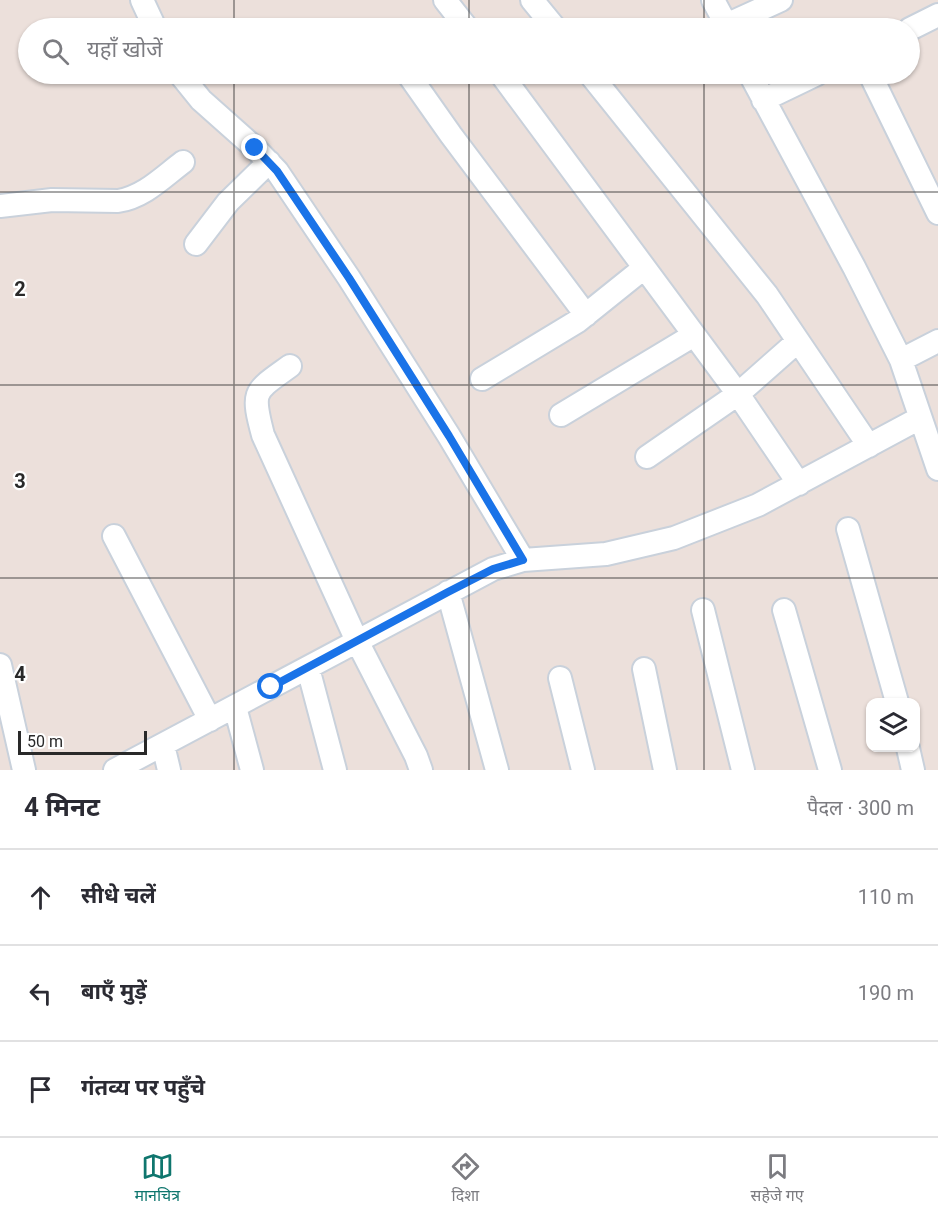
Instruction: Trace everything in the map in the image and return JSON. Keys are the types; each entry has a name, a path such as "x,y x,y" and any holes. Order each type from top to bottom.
{"street":[{"path":"142,0 150,18"},
{"path":"445,0 459,18"},
{"path":"532,0 547,18"},
{"path":"714,0 723,18"},
{"path":"745,18 781,0"},
{"path":"920,22 935,12"},
{"path":"188,84 201,100 277,171 349,278 449,436 523,560"},
{"path":"415,84 586,315"},
{"path":"508,84 738,394 799,484"},
{"path":"598,84 767,295 869,446"},
{"path":"755,84 854,267 901,360 938,469"},
{"path":"763,100 796,84"},
{"path":"875,84 938,213"},
{"path":"0,206 52,200 129,200 141,194 183,162"},
{"path":"196,244 228,202 269,162"},
{"path":"483,379 586,315 644,268"},
{"path":"561,415 693,335"},
{"path":"647,457 738,394 798,341"},
{"path":"901,360 938,341"},
{"path":"290,366 262,386 256,395 256,407 263,435 357,641 421,770"},
{"path":"115,770 493,569 523,560 606,554 674,538 758,505 920,418"},
{"path":"848,529 896,698"},
{"path":"114,536 210,720"},
{"path":"448,592 497,770"},
{"path":"703,610 743,770"},
{"path":"784,610 830,770"},
{"path":"0,665 24,770"},
{"path":"308,668 335,770"},
{"path":"644,669 665,770"},
{"path":"560,678 583,770"},
{"path":"235,707 252,770"},
{"path":"163,745 170,770"},
{"path":"909,752 913,770"}],"route":[{"path":"255,148 277,171 349,278 449,436 523,560 493,569 271,687"}]}
